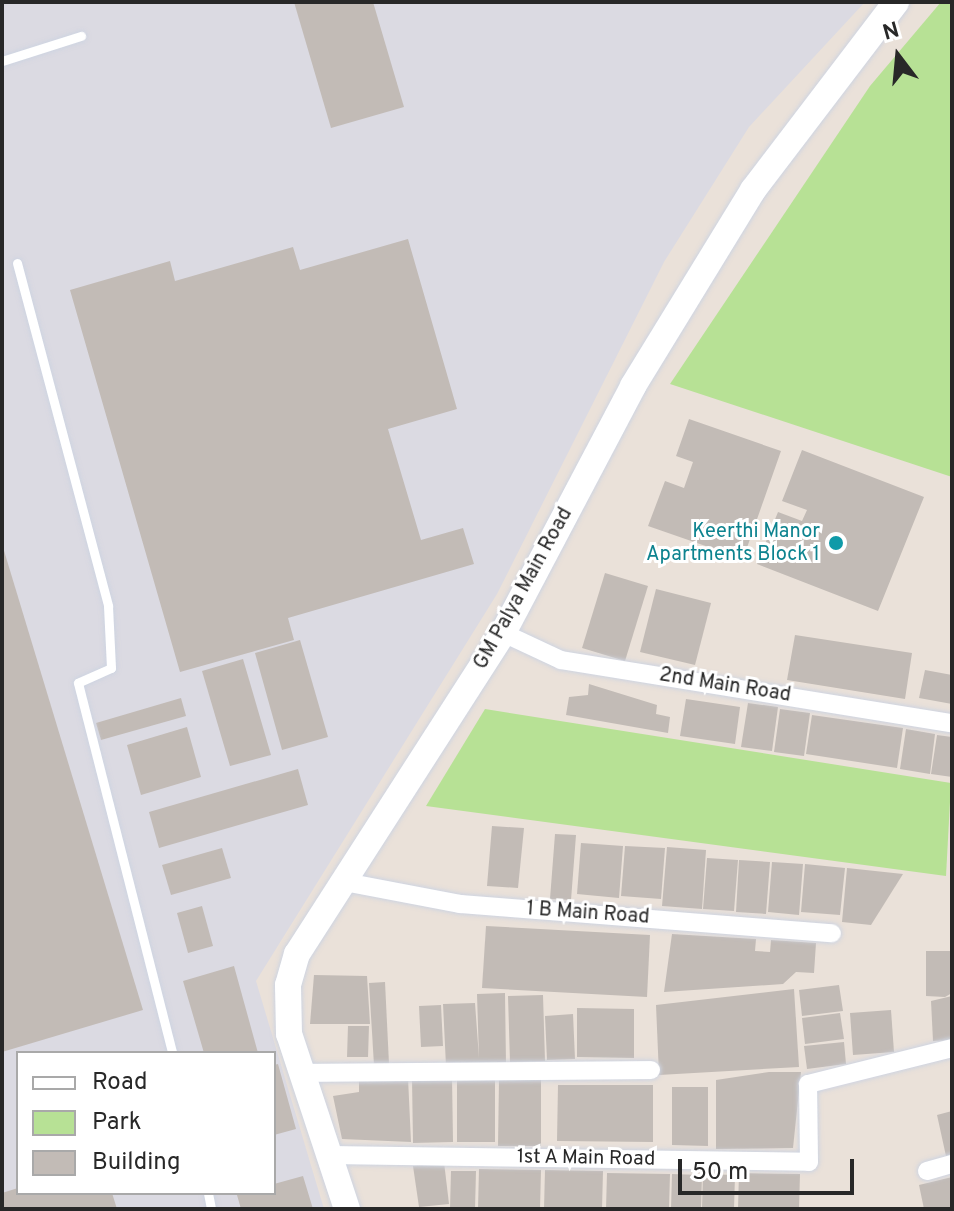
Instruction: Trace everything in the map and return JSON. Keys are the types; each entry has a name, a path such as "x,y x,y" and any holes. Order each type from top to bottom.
{"main road":[{"name":"GM Palya Main Road","path":"347,1209 288,1026 292,970 503,633 633,386 753,190 896,2"}],"street":[{"name":"2nd Main Road","path":"503,633 561,660 952,723"},
{"name":"1 B Main Road","path":"345,882 460,904 832,933"},
{"name":"1st A Main Road","path":"329,1155 809,1162 808,1084 952,1048"},
{"path":"302,1073 651,1070"},
{"path":"927,1171 952,1164"}],"lane":[{"path":"2,61 81,36"},
{"path":"17,263 108,606 111,668 78,683 171,1051"}],"shaded area":[{"path":"2,2 865,2 749,127 664,262 497,594 256,981 324,1209 2,1209"}],"green space":[{"path":"941,2 952,2 952,477 670,384 870,86"},
{"path":"485,709 951,783 946,876 426,806"}],"building":[{"path":"294,2 373,2 404,107 331,128"},
{"path":"408,239 457,409 388,429 421,540 463,528 474,564 288,618 294,640 180,672 70,290 170,261 175,281 293,247 300,270"},
{"path":"689,419 781,451 743,559 648,526 665,481 684,488 693,462 676,456"},
{"name":"Keerthi Manor Apartments Block 1","path":"802,450 924,497 878,611 757,564 778,512 802,521 807,510 782,501"},
{"path":"2,544 143,1010 2,1052"},
{"path":"605,573 648,586 625,661 582,648"},
{"path":"656,589 711,603 695,665 640,652"},
{"path":"795,635 912,653 905,699 787,680"},
{"path":"300,640 328,737 282,750 255,653"},
{"path":"243,659 271,755 230,766 202,671"},
{"path":"925,670 952,675 952,704 919,698"},
{"path":"589,684 657,705 656,714 670,717 668,733 566,715 569,697 588,695"},
{"path":"181,698 186,716 101,740 96,723"},
{"path":"686,699 740,707 735,744 680,736"},
{"path":"748,703 778,707 772,751 741,747"},
{"path":"780,709 810,713 804,756 774,752"},
{"path":"812,715 903,728 897,768 806,754"},
{"path":"187,727 201,777 141,795 127,745"},
{"path":"906,729 935,734 930,774 900,769"},
{"path":"937,735 952,737 952,777 931,774"},
{"path":"298,769 308,805 159,848 149,812"},
{"path":"492,826 524,828 518,888 487,886"},
{"path":"555,834 576,835 571,900 550,899"},
{"path":"581,843 623,846 619,898 577,894"},
{"path":"625,846 665,848 661,899 621,896"},
{"path":"667,847 706,850 702,909 662,906"},
{"path":"222,848 231,878 171,895 162,865"},
{"path":"707,858 738,860 734,911 703,909"},
{"path":"739,860 770,862 766,914 736,912"},
{"path":"772,862 803,864 799,915 768,912"},
{"path":"805,864 845,868 840,915 801,912"},
{"path":"847,868 903,874 871,925 842,922"},
{"path":"202,906 213,946 188,953 177,913"},
{"path":"486,926 650,935 647,997 482,988"},
{"path":"672,934 756,939 755,951 770,952 771,940 816,943 814,973 796,972 783,984 664,992"},
{"path":"926,951 952,951 952,993 945,997 926,996"},
{"path":"234,966 257,1051 203,1051 183,981"},
{"path":"314,975 367,976 370,1024 310,1024"},
{"path":"385,982 389,1064 374,1065 369,983"},
{"path":"839,985 843,1011 802,1016 799,990"},
{"path":"794,989 799,1067 659,1075 656,1005"},
{"path":"505,993 506,1064 446,1066 443,1004 475,1003 479,1058 477,994"},
{"path":"543,995 545,1061 510,1062 508,996"},
{"path":"952,996 952,1040 933,1041 931,1001"},
{"path":"441,1005 443,1046 421,1047 419,1006"},
{"path":"577,1008 634,1009 634,1058 577,1057"},
{"path":"891,1010 894,1052 853,1055 850,1013"},
{"path":"840,1013 844,1039 805,1044 802,1018"},
{"path":"573,1014 575,1059 547,1060 545,1016"},
{"path":"348,1026 369,1026 368,1057 347,1057"},
{"path":"844,1042 846,1064 807,1069 804,1046"},
{"path":"276,1064 296,1129 276,1134"},
{"path":"769,1072 801,1072 793,1148 716,1149 716,1080"},
{"path":"452,1077 453,1142 413,1143 412,1078"},
{"path":"408,1078 411,1142 342,1139 333,1096 359,1092 359,1079"},
{"path":"457,1080 495,1080 495,1142 457,1142"},
{"path":"499,1080 541,1080 541,1146 498,1146"},
{"path":"558,1085 653,1085 653,1142 557,1141"},
{"path":"672,1087 708,1087 708,1146 672,1145"},
{"path":"952,1111 952,1154 946,1156 937,1115"},
{"path":"444,1162 449,1204 419,1207 413,1166"},
{"path":"479,1169 541,1170 540,1209 478,1209"},
{"path":"545,1170 603,1171 602,1209 544,1209"},
{"path":"451,1171 476,1171 475,1209 450,1209"},
{"path":"607,1173 670,1174 669,1209 606,1209"},
{"path":"739,1173 800,1174 799,1209 738,1209"},
{"path":"672,1174 702,1175 701,1209 671,1209"},
{"path":"703,1174 735,1175 734,1209 702,1209"},
{"path":"303,1176 313,1209 241,1209 237,1195 276,1195 276,1183"},
{"path":"952,1177 952,1209 924,1209 919,1185"},
{"path":"16,1189 16,1195 113,1195 117,1209 2,1209 2,1193"}],"place":[{"name":"Keerthi Manor Apartments Block 1","path":"836,543"}]}
